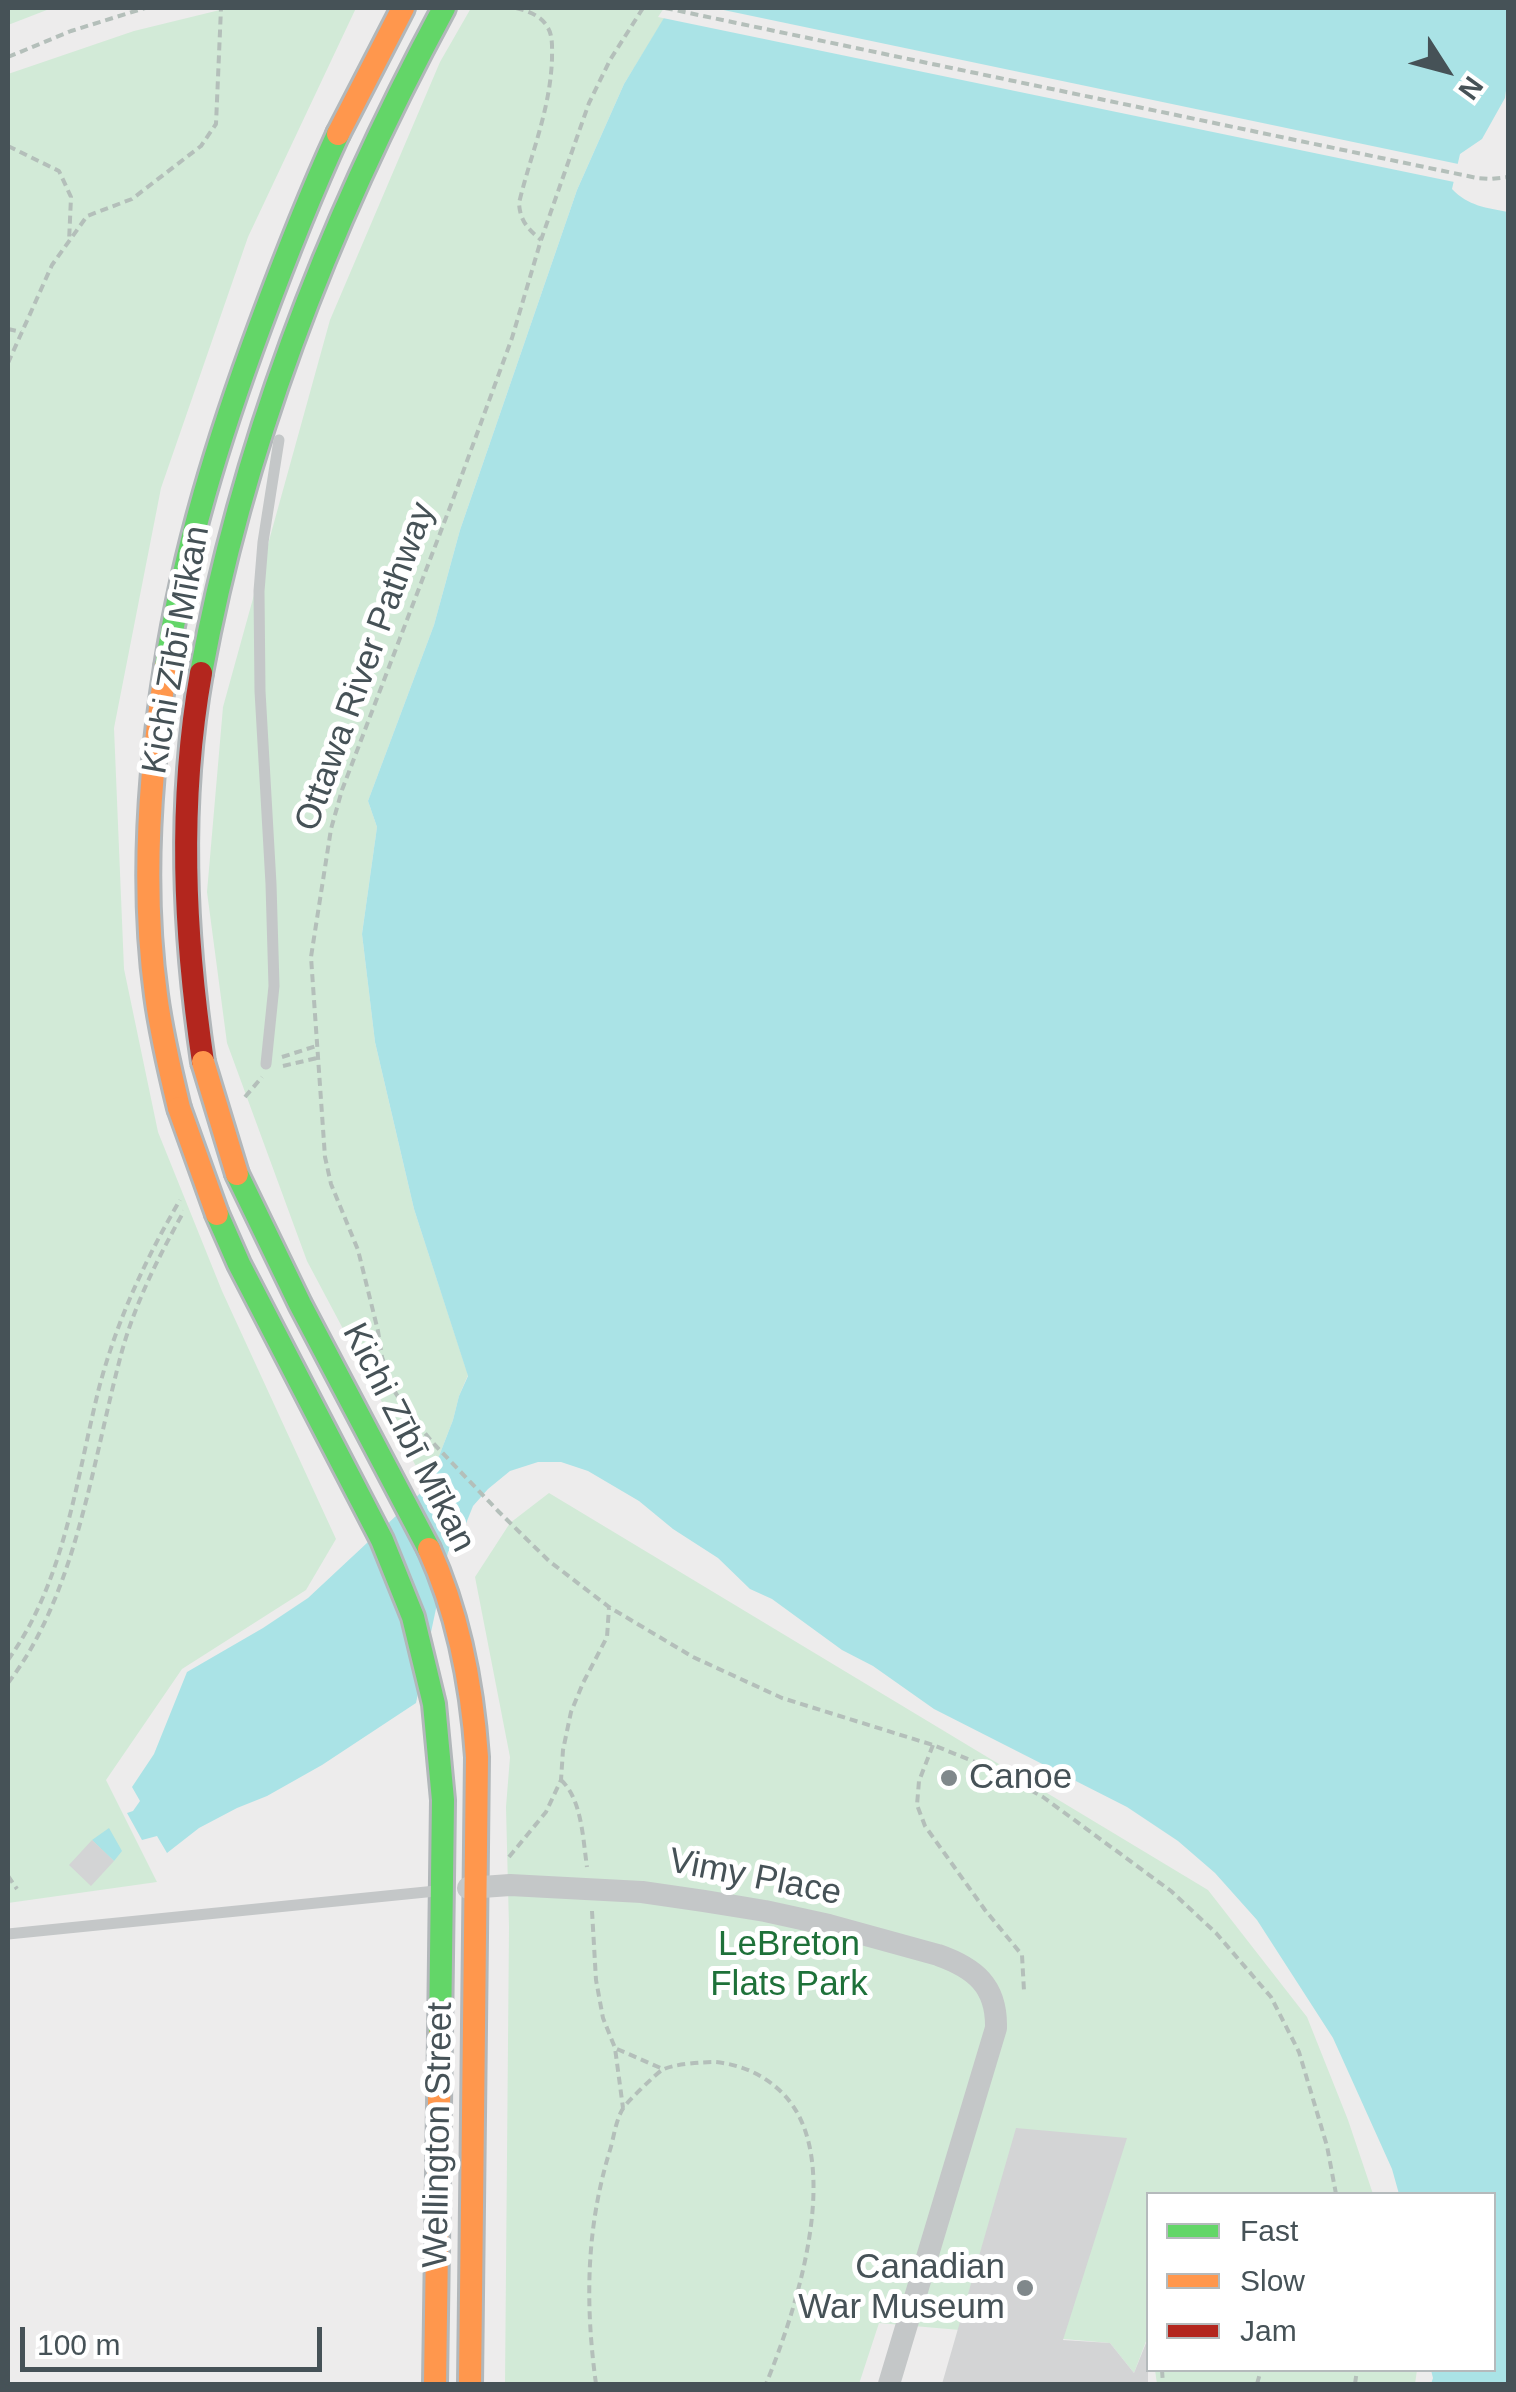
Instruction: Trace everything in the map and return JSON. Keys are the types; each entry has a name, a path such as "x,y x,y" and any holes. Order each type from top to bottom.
{"highway":[{"name":"Kichi Zībī Mīkan","path":"402,8 309,196 247,356 214,458 176,612 152,767 147,857 155,992 179,1108 217,1214 393,1564 413,1617 434,1704 443,1800 442,1890"},
{"name":"Kichi Zībī Mīkan","path":"444,8 362,167 303,310 265,416 214,607 194,718 184,848 192,994 204,1062 237,1174 296,1299 399,1488 448,1594 469,1676 478,1762 477,1887"},
{"name":"Wellington Street","path":"470,2384 477,1887"},
{"name":"Wellington Street","path":"434,2384 442,1890"}],"street":[{"name":"Vimy Place","path":"442,1890 510,1885 642,1892 765,1910 954,1961 978,1976 993,1999 996,2028 890,2384"}],"lane":[{"path":"287,398 303,310"},
{"path":"269,1069 274,986 259,591 280,433"},
{"path":"8,1934 442,1890"}],"path":[{"path":"8,57 71,31 145,8"},
{"path":"8,363 52,265 87,216 132,199 201,146 216,124 221,8"},
{"path":"516,8 534,14 549,28 552,50 546,113 520,203 524,222 542,240"},
{"name":"Ottawa River Pathway","path":"643,8 589,102 512,338 342,790 324,858 311,956 325,1157 331,1184 358,1250 382,1357 392,1387 408,1414 434,1444 549,1562 609,1607 694,1656 782,1698 933,1745 990,1768 1043,1798 1172,1891 1245,1964 1271,1998 1299,2052 1327,2146 1336,2192"},
{"path":"664,8 1477,178 1508,176"},
{"path":"8,146 59,171 71,197 69,242"},
{"path":"8,329 22,332"},
{"path":"240,1108 250,1088 269,1069 317,1046"},
{"path":"269,1069 317,1058"},
{"path":"8,1660 31,1622 54,1570 124,1309 150,1252 184,1193"},
{"path":"8,1683 40,1631 60,1586 142,1292 190,1200"},
{"path":"509,1857 546,1812 561,1780 570,1712 608,1637 609,1607"},
{"path":"933,1745 919,1781 917,1805 925,1826 1022,1955 1024,1991"},
{"path":"561,1780 569,1787 577,1812 591,1890 596,1980 603,2018 615,2048 622,2108 602,2177 589,2250 589,2321 596,2384"},
{"path":"8,1876 17,1889"},
{"path":"615,2048 663,2069 712,2062 742,2067 782,2092 805,2126 812,2177 806,2262 791,2319 766,2384"},
{"path":"622,2108 663,2069"}],"green space":[{"path":"8,8 52,8 8,25"},
{"path":"228,8 356,8 248,237 161,488 114,728 124,969 158,1132 222,1291 336,1539 306,1590 182,1669 106,1780 157,1882 8,1903 8,74 134,31"},
{"path":"471,8 671,8 624,84 577,190 460,530 434,625 368,801 377,827 362,934 375,1042 414,1209 468,1375 427,1487 307,1261 227,1043 207,892 223,707 330,320 440,62"},
{"name":"LeBreton Flats Park","path":"549,1493 1208,1890 1307,2017 1372,2192 1146,2192 1146,2341 1134,2373 1110,2343 879,2323 859,2384 505,2384 509,1927 506,1807 510,1757 475,1577 510,1523"},
{"path":"1155,2372 1417,2372 1415,2384 1157,2384"}],"water":[{"path":"670,8 1508,8 1505,98 1482,139 1460,154 1452,189 1471,203 1508,212 1508,2384 1431,2384 1432,2372 1496,2372 1496,2192 1398,2192 1392,2169 1333,2038 1257,1920 1215,1873 1178,1841 1127,1807 934,1709 772,1599 750,1589 718,1558 639,1501 588,1471 561,1462 538,1462 510,1471 473,1506 448,1552 416,1703 322,1765 199,1828 167,1853 157,1836 142,1840 127,1813 140,1801 132,1787 154,1754 187,1672 308,1598 427,1487 468,1376 414,1209 375,1042 362,934 377,827 368,801 434,625 460,530 577,190 624,84"},
{"path":"109,1828 122,1851 114,1861 92,1840"}],"pier":[{"path":"664,8 714,8 1463,165 1459,183 658,17"}],"building":[{"path":"92,1840 114,1861 91,1886 69,1865"},
{"name":"Canadian War Museum","path":"1016,2128 1127,2138 1063,2340 1110,2343 1134,2373 1146,2343 1148,2384 942,2384"}],"traffic: fast":[{"path":"201,673 241,500 296,331 364,167 444,8"},
{"path":"166,667 193,537 231,410 288,253 338,134"},
{"path":"237,1174 300,1304 429,1549"},
{"path":"217,1214 382,1540 413,1617 434,1704 443,1800 440,2035"}],"traffic: slow":[{"path":"338,134 403,8"},
{"path":"166,667 151,790 149,913 158,1009 179,1108"},
{"path":"203,1062 237,1174"},
{"path":"179,1108 217,1214"},
{"path":"429,1549 462,1651 477,1757 470,2384"},
{"path":"435,2384 440,2035"}],"traffic: jam":[{"path":"201,673 189,770 186,868 191,965 203,1062"}],"place":[{"name":"Canoe","path":"949,1778"},
{"name":"Canadian War Museum","path":"1025,2288"}]}
